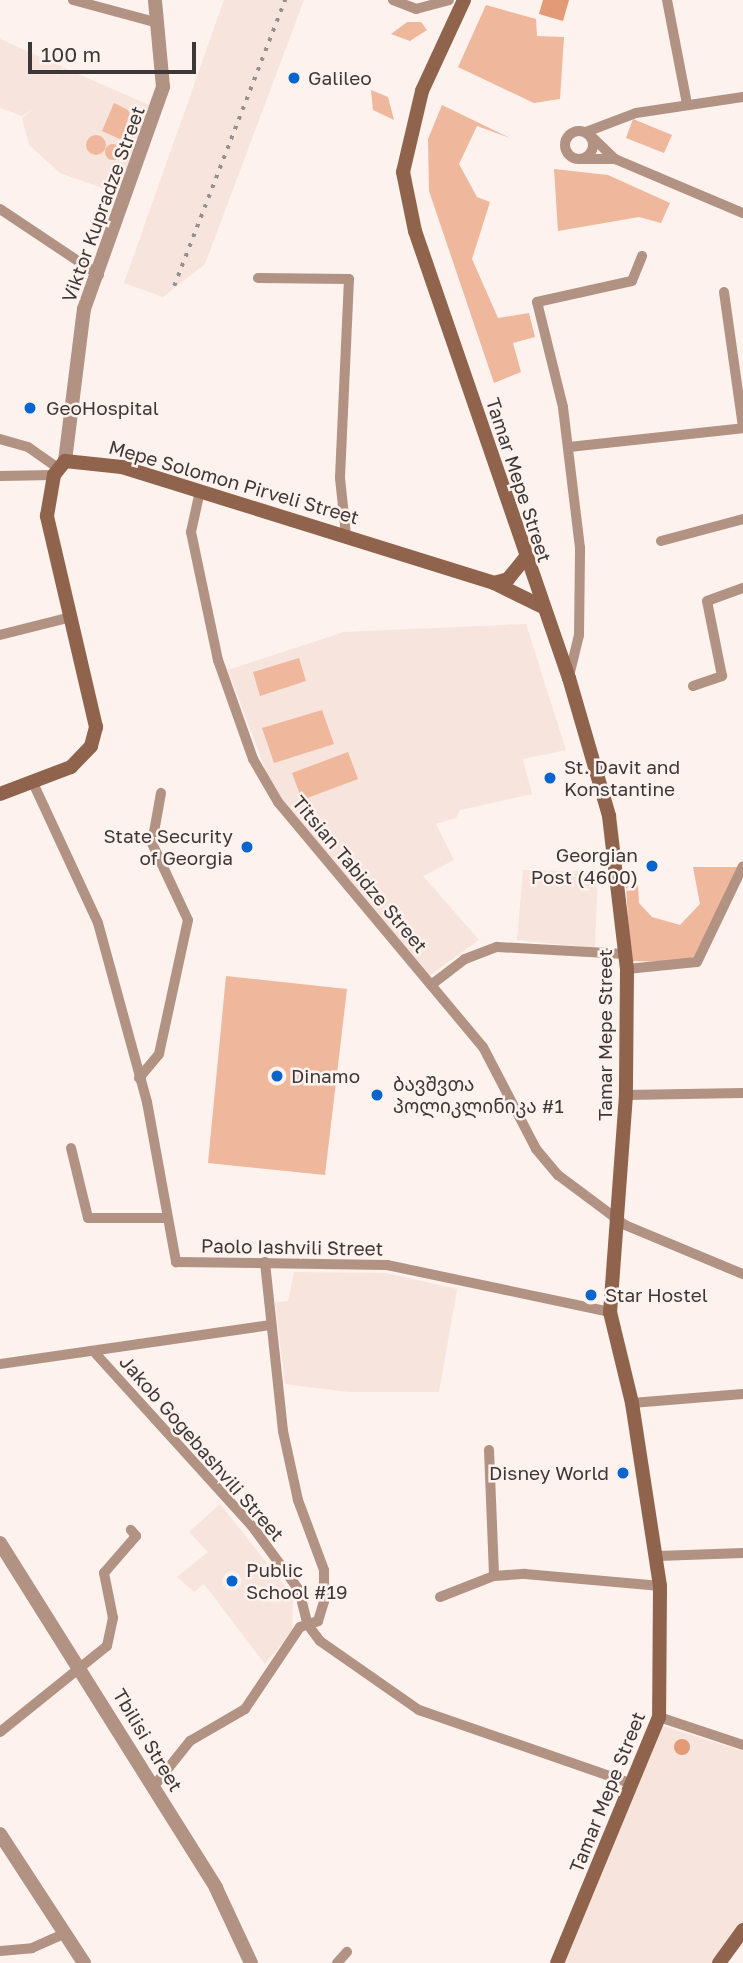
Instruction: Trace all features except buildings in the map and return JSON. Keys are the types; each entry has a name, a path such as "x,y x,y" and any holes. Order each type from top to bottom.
{"main road":[{"name":"Tamar Mepe Street","path":"464,0 422,91 402,172 415,231 524,559 569,678 609,816 626,961 626,1095 610,1312 632,1403 643,1500 658,1556 660,1586 659,1717 557,1963"},
{"name":"Mepe Solomon Pirveli Street","path":"59,469 122,467 494,583 541,606"},
{"path":"0,794 34,785 81,758 96,727 47,516 59,469"},
{"path":"494,583 508,579 524,559"},
{"path":"719,1963 743,1930"}],"street":[{"path":"73,0 158,23"},
{"name":"Viktor Kupradze Street","path":"59,469 78,346 99,275 157,112 163,87 155,0"},
{"path":"393,0 416,9 449,0"},
{"path":"667,0 687,104"},
{"path":"615,159 582,159 568,154 565,145 572,132 588,134 636,113 743,97"},
{"path":"582,159 593,149 588,134"},
{"path":"588,134 615,159 743,214"},
{"path":"0,209 99,275"},
{"path":"569,678 579,635 580,548 569,447 537,302 632,281 642,256"},
{"path":"257,278 349,279 340,478 346,535"},
{"path":"569,447 743,428 724,292"},
{"path":"0,439 28,447 59,469"},
{"path":"0,476 59,469"},
{"name":"Titsian Tabidze Street","path":"200,491 191,532 218,660 253,759 293,822 483,1046 539,1154 618,1218 743,1274"},
{"path":"661,541 743,519"},
{"path":"693,686 722,676 708,601 743,588"},
{"path":"0,635 71,617"},
{"name":"Paolo Iashvili Street","path":"34,785 93,909 139,1078 164,1217 176,1262 387,1265 610,1312"},
{"path":"139,1078 159,1054 188,920 152,843 161,793"},
{"path":"431,985 465,959 497,947 626,961 697,962 743,866"},
{"path":"626,1095 743,1093"},
{"path":"71,1148 88,1218 164,1217"},
{"path":"153,1786 190,1741 245,1709 299,1627 318,1621 324,1570 298,1500 283,1431 265,1262"},
{"path":"96,1354 271,1325"},
{"name":"Jakob Gogebashvili Street","path":"0,1364 96,1354 252,1527 299,1590 308,1625"},
{"path":"632,1403 743,1394"},
{"path":"489,1450 494,1576"},
{"path":"0,1732 107,1646 113,1618 104,1573 136,1536 131,1530"},
{"name":"Tbilisi Street","path":"0,1543 82,1668 216,1888 251,1963"},
{"path":"658,1556 743,1553"},
{"path":"440,1597 494,1576 660,1586"},
{"path":"308,1625 320,1641 419,1710 633,1784"},
{"path":"659,1717 743,1745"},
{"path":"0,1834 84,1963"},
{"path":"0,1951 32,1948 65,1933"},
{"path":"337,1963 347,1952"}],"shaded area":[{"path":"224,0 304,0 205,264 163,297 124,283"},
{"path":"543,0 569,0 563,21 539,14"},
{"path":"486,5 536,19 537,36 564,37 560,99 534,103 458,67"},
{"path":"407,22 421,22 427,30 410,41 391,34"},
{"path":"0,39 63,67 54,82 64,68 154,107 122,195 60,173 29,145 22,118 34,109 22,116 0,108"},
{"path":"371,90 388,97 394,120 373,110"},
{"path":"114,103 130,111 122,140 102,131"},
{"path":"442,105 510,138 477,126 459,164 477,197 490,202 472,259 498,318 529,313 535,337 513,343 521,372 494,383 429,191 428,139"},
{"path":"633,119 672,135 664,153 626,138"},
{"path":"96,135 103,138 106,145 103,152 96,155 89,152 86,145 89,138"},
{"path":"110,144 116,144 121,152 119,158 110,160 105,155 105,149"},
{"path":"554,169 608,175 670,203 661,223 639,217 558,231"},
{"path":"526,624 566,750 523,759 532,794 460,810 456,818 436,824 454,860 423,876 479,940 429,976 272,787 228,670 344,632"},
{"path":"299,658 306,681 260,696 253,672"},
{"path":"322,710 334,744 274,763 262,728"},
{"path":"348,752 358,779 302,800 292,773"},
{"path":"693,867 738,867 699,953 685,962 631,961 626,887 638,885 639,903 652,917 680,925 700,904"},
{"path":"523,870 598,872 595,948 517,940"},
{"name":"Dinamo","path":"226,976 347,989 325,1175 208,1163"},
{"path":"294,1272 386,1273 457,1289 439,1392 349,1392 285,1384 275,1302 288,1301"},
{"name":"Public School #19","path":"220,1504 293,1596 292,1632 265,1664 204,1584 194,1592 177,1577 208,1552 189,1532"},
{"path":"660,1725 743,1751 743,1925 715,1963 561,1963"},
{"path":"682,1739 690,1747 682,1755 674,1747"}],"railway":[{"path":"174,286 285,0"}],"place":[{"name":"Galileo","path":"294,78"},
{"name":"GeoHospital","path":"30,408"},
{"name":"St. Davit and Konstantine","path":"550,778"},
{"name":"State Security of Georgia","path":"247,847"},
{"name":"Georgian Post (4600)","path":"652,866"},
{"name":"Dinamo","path":"277,1076"},
{"name":"ბავშვთა პოლიკლინიკა #1","path":"377,1095"},
{"name":"Star Hostel","path":"591,1295"},
{"name":"Disney World","path":"623,1473"},
{"name":"Public School #19","path":"232,1581"}]}
